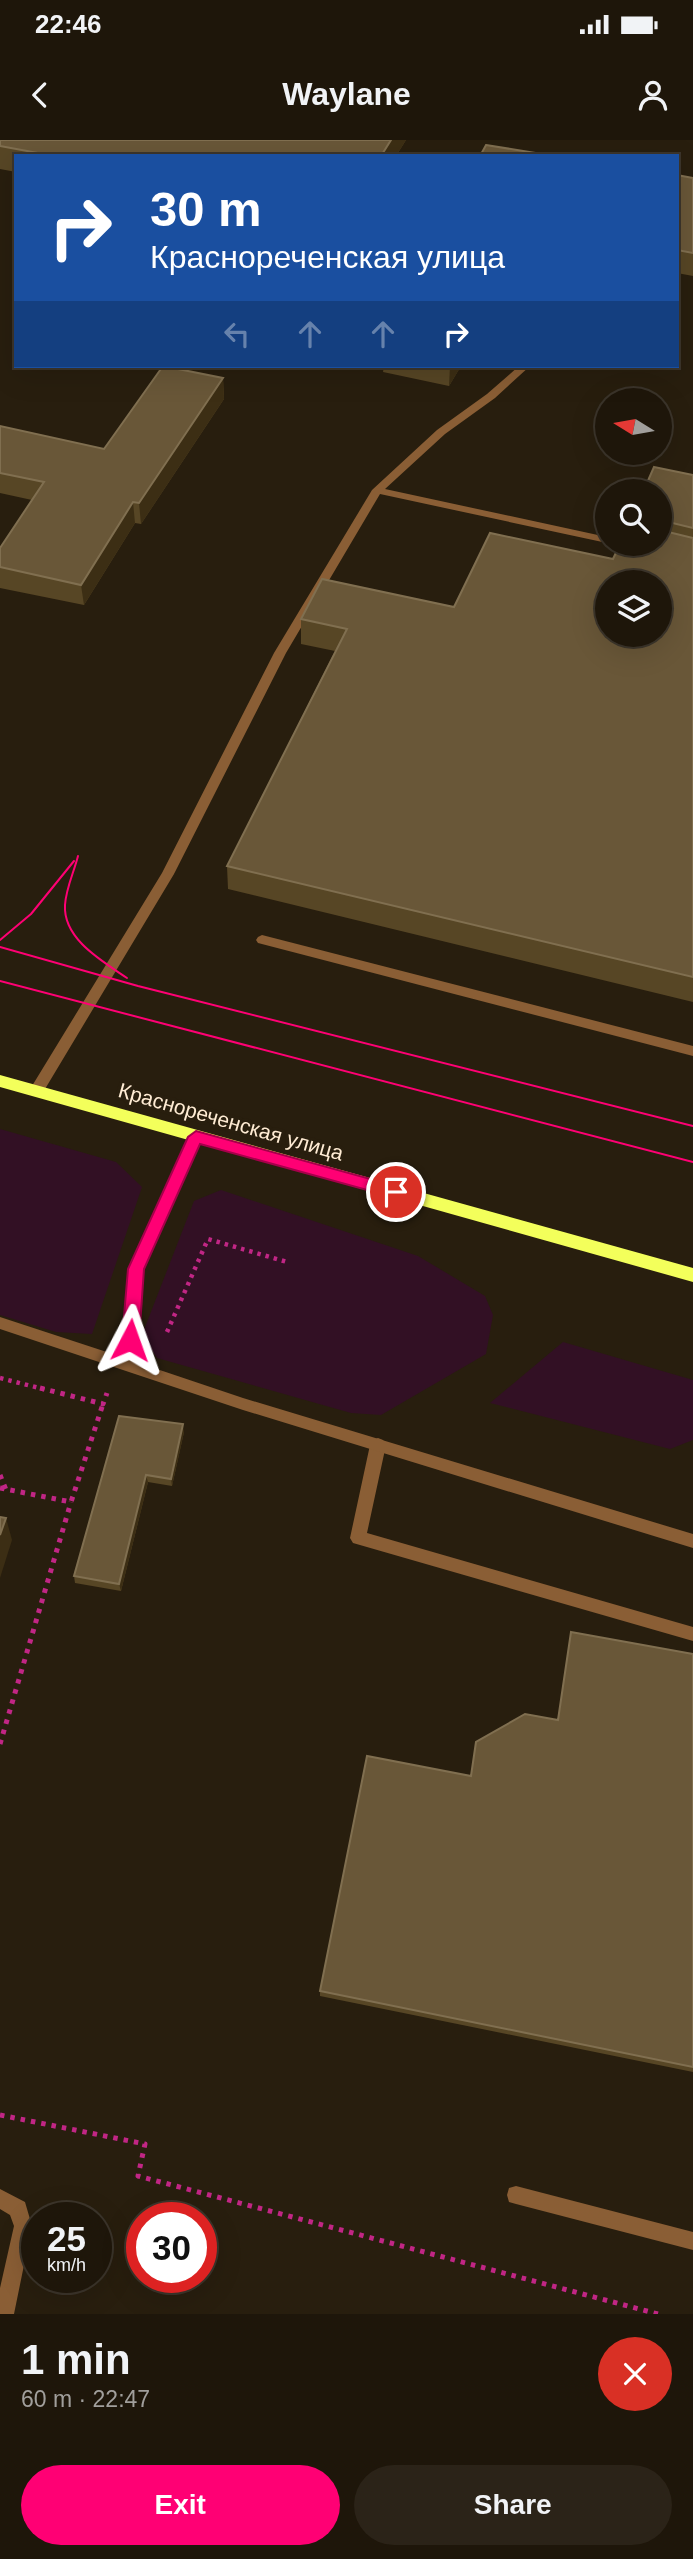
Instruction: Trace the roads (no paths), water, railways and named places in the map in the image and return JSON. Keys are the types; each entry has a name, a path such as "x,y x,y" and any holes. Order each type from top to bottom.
{"main road":[{"name":"Краснореченская улица","path":"0,1081 693,1275"}],"street":[{"path":"37,1090 168,874 280,653 377,490 441,432 491,396 523,368"},
{"path":"377,490 595,537"},
{"path":"262,940 693,1051"},
{"path":"129,1364 136,1269 196,1137"},
{"path":"0,1323 243,1404 693,1541"},
{"path":"378,1445 358,1538 693,1634"},
{"path":"516,2195 693,2241"},
{"path":"0,2198 18,2209 23,2227 4,2314"}],"tram line":[{"path":"78,856 65,905 70,928 86,948 127,978"},
{"path":"0,940 31,914 74,861"},
{"path":"0,947 138,986 693,1126"},
{"path":"0,981 693,1162"}]}
